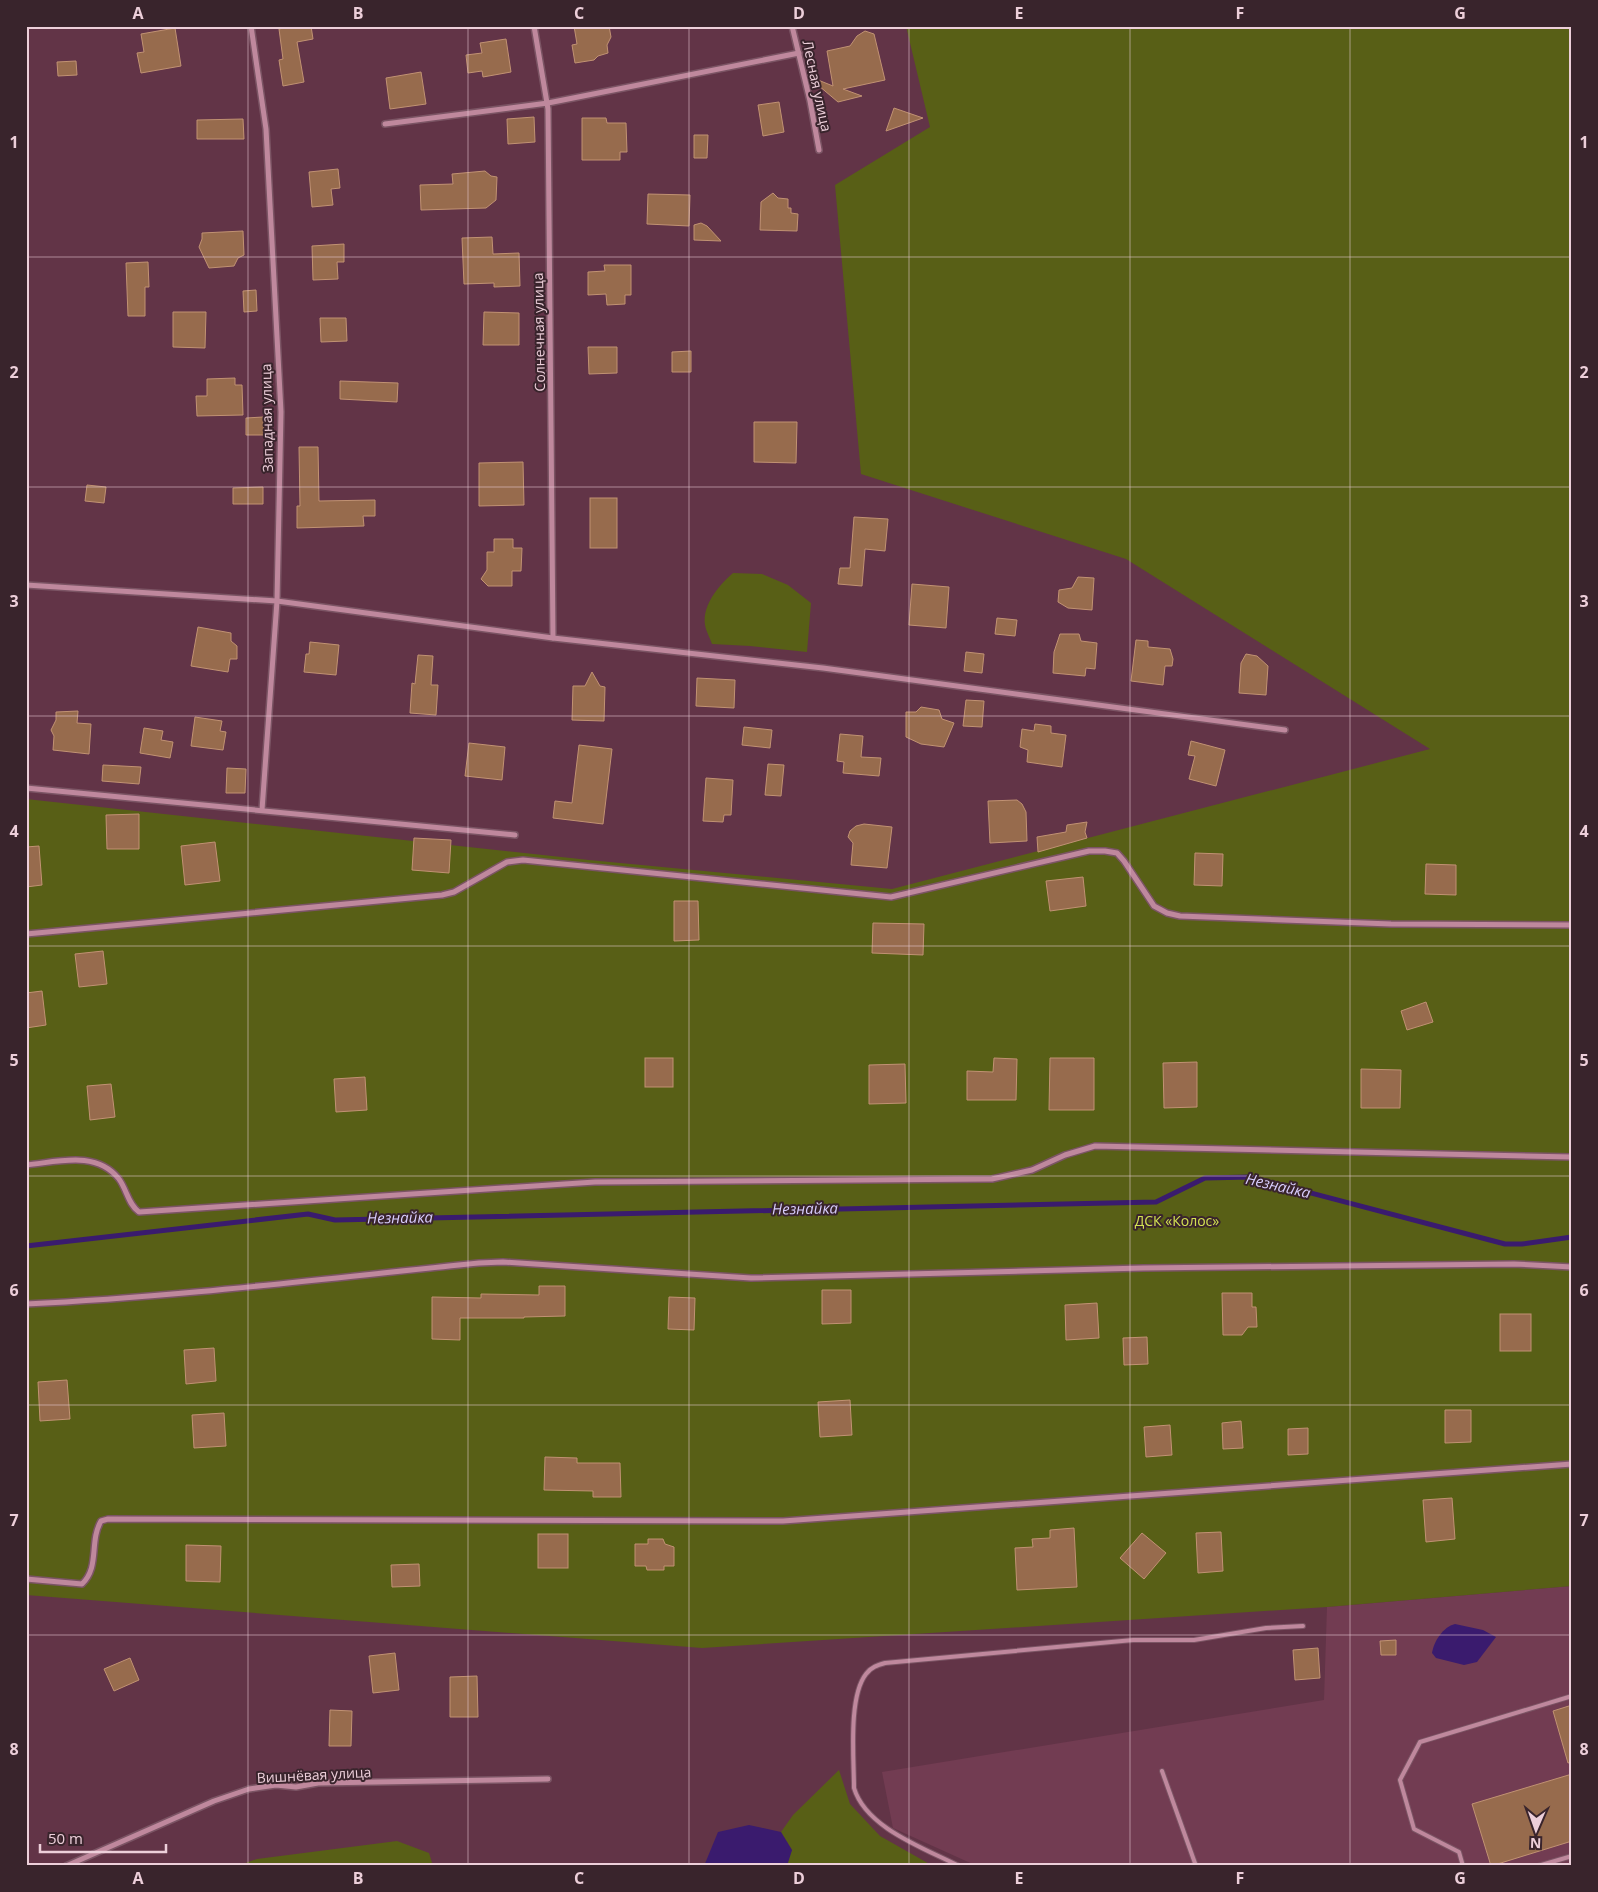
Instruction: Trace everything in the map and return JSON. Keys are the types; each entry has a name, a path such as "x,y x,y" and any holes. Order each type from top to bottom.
{"street":[{"name":"Западная улица","path":"251,26 266,130 281,412 277,601 262,810"},
{"name":"Солнечная улица","path":"534,26 548,103 553,638"},
{"name":"Лесная улица","path":"792,26 810,101 819,150"},
{"path":"385,124 548,103 799,54"},
{"path":"26,585 277,601 553,638 823,668 1285,730"},
{"path":"26,788 515,835"},
{"path":"26,934 442,895 454,892 514,860 891,897 1089,851 1117,853 1154,906 1167,913 1180,916 1391,924 1572,925"},
{"path":"26,1165 71,1160 94,1161 109,1169 120,1180 133,1208 139,1212 595,1182 992,1179 1032,1170 1065,1154 1095,1146 1572,1157"},
{"path":"26,1304 88,1302 504,1262 751,1278 1143,1268 1505,1264 1572,1266"},
{"path":"26,1579 82,1584 89,1577 93,1568 96,1529 101,1522 108,1520 783,1521 1572,1464"},
{"name":"Вишнёвая улица","path":"66,1866 214,1801 249,1789 276,1785 296,1787 318,1783 548,1779"}],"lane":[{"path":"959,1866 888,1829 871,1816 858,1799 854,1788 854,1716 861,1683 874,1666 885,1663 1133,1640 1194,1640 1266,1628 1302,1626"},
{"path":"1463,1866 1459,1852 1414,1829 1400,1780 1420,1742 1572,1696"},
{"path":"1162,1771 1196,1866"},
{"path":"1538,1866 1572,1856"}],"shaded area":[{"path":"1572,1586 1572,1866 977,1866 893,1828 882,1772 1324,1700 1327,1607"},
{"path":"1455,1624 1483,1630 1496,1637 1477,1662 1464,1665 1436,1658 1432,1653 1440,1635 1447,1628"},
{"path":"749,1825 781,1832 792,1850 787,1866 704,1866 718,1832"}],"green space":[{"name":"ДСК «Колос»","path":"906,26 1572,26 1572,1586 1327,1607 702,1648 26,1595 26,799 589,860 892,889 1430,749 1126,559 861,474 835,185 930,127"},
{"path":"733,573 762,574 788,585 811,603 807,652 712,644 705,625 706,610 717,589"},
{"path":"839,1770 850,1804 880,1836 933,1866 786,1866 792,1850 781,1832 793,1815"},
{"path":"397,1841 429,1853 433,1866 237,1866 257,1859"}],"building":[{"path":"294,26 311,26 313,39 297,42 304,82 283,86 279,60 283,59 279,29"},
{"path":"574,26 609,26 611,37 607,45 608,53 598,56 594,60 575,63 572,45 577,44"},
{"path":"175,28 181,66 141,73 137,53 144,52 141,34"},
{"path":"865,31 874,34 885,80 843,89 862,96 838,102 812,80 813,78 833,86 827,51 850,46 857,36"},
{"path":"506,39 511,72 483,77 482,71 468,73 466,55 482,53 480,43"},
{"path":"76,61 77,75 58,76 57,62"},
{"path":"421,72 426,104 390,109 386,78"},
{"path":"779,102 784,132 763,136 758,105"},
{"path":"894,108 923,118 886,131"},
{"path":"534,117 535,142 508,144 507,119"},
{"path":"582,118 606,118 607,123 626,123 627,152 620,152 620,160 582,160"},
{"path":"243,119 244,139 197,139 197,120"},
{"path":"694,135 708,135 707,158 694,158"},
{"path":"338,169 340,188 331,189 333,205 312,207 309,172"},
{"path":"485,171 491,176 497,177 496,200 486,208 421,210 420,185 453,184 452,174"},
{"path":"773,193 778,198 788,199 788,208 791,208 791,213 798,214 797,231 760,230 761,202"},
{"path":"648,194 690,195 689,226 647,224"},
{"path":"701,223 707,226 721,241 694,240 694,225"},
{"path":"243,231 244,255 238,258 234,266 209,268 199,247 202,233"},
{"path":"492,237 493,254 519,253 520,286 494,287 494,283 464,284 462,238"},
{"path":"344,244 344,262 337,262 338,279 313,280 312,246"},
{"path":"148,262 149,287 145,287 145,316 128,316 126,263"},
{"path":"604,265 631,265 631,295 625,295 625,304 607,305 606,294 588,295 588,272 605,271"},
{"path":"256,290 257,311 244,312 243,291"},
{"path":"173,312 206,312 205,348 173,347"},
{"path":"484,312 519,313 519,345 483,345"},
{"path":"320,318 346,318 347,341 321,342"},
{"path":"588,347 617,347 617,373 589,374"},
{"path":"691,351 691,372 672,372 672,352"},
{"path":"235,378 235,385 242,385 243,415 197,416 196,396 207,396 207,379"},
{"path":"340,381 398,383 397,402 340,399"},
{"path":"263,417 264,435 246,435 246,418"},
{"path":"754,422 797,422 796,463 754,462"},
{"path":"299,447 318,447 319,501 375,500 375,516 363,516 364,526 297,528 297,506 300,506"},
{"path":"523,462 524,505 479,506 479,463"},
{"path":"87,485 106,487 104,503 85,501"},
{"path":"263,487 263,504 233,504 233,488"},
{"path":"590,498 617,498 617,548 590,548"},
{"path":"854,517 888,519 885,551 865,549 862,586 838,584 840,568 850,568"},
{"path":"494,539 513,539 513,548 522,548 521,571 512,571 512,586 488,586 481,579 487,570 487,552 494,552"},
{"path":"1078,577 1094,578 1092,610 1068,608 1058,602 1059,590 1072,588"},
{"path":"912,584 949,587 946,628 909,625"},
{"path":"997,618 1017,620 1015,636 995,634"},
{"path":"198,627 231,633 231,641 237,646 237,659 230,659 228,672 191,666"},
{"path":"1060,634 1079,634 1081,641 1097,643 1095,669 1086,668 1085,676 1053,673 1054,652"},
{"path":"1136,640 1148,641 1148,647 1170,649 1173,659 1172,666 1165,666 1163,685 1131,681"},
{"path":"310,642 339,645 336,675 304,672 306,654 309,654"},
{"path":"966,652 984,654 982,673 964,671"},
{"path":"1246,654 1257,656 1268,666 1266,695 1239,693 1241,663"},
{"path":"418,655 433,656 431,685 438,685 436,715 410,713 412,683 415,684"},
{"path":"592,672 600,686 605,687 604,721 572,720 573,686 585,686"},
{"path":"697,678 735,680 734,708 696,706"},
{"path":"966,700 984,701 982,727 963,726"},
{"path":"921,707 939,710 942,719 954,723 944,747 921,744 906,737 906,712 916,712"},
{"path":"78,711 77,723 91,724 89,754 53,750 54,736 51,730 56,720 56,712"},
{"path":"195,717 222,721 220,731 226,732 223,750 191,746"},
{"path":"1035,724 1051,726 1051,733 1066,735 1062,767 1027,762 1028,750 1020,747 1022,729 1034,731"},
{"path":"744,727 772,730 770,748 742,745"},
{"path":"144,728 163,731 161,740 173,742 170,758 140,753"},
{"path":"840,734 863,736 861,757 881,758 879,776 843,773 844,762 837,761"},
{"path":"1191,741 1225,750 1216,786 1189,779 1195,756 1188,755"},
{"path":"469,743 505,747 502,780 465,776"},
{"path":"579,745 612,749 603,824 553,818 555,801 572,803"},
{"path":"768,764 784,765 781,796 765,795"},
{"path":"103,765 141,767 139,784 102,781"},
{"path":"227,768 246,769 245,793 226,793"},
{"path":"706,778 733,780 731,815 724,815 723,822 703,821"},
{"path":"1017,800 1022,804 1026,812 1027,841 990,843 988,801"},
{"path":"139,814 139,849 107,849 106,815"},
{"path":"1087,822 1085,832 1087,838 1038,852 1037,837 1066,832 1067,825"},
{"path":"864,824 892,827 887,868 851,865 853,843 848,837 850,831 856,826"},
{"path":"414,838 451,840 449,873 412,870"},
{"path":"215,842 220,881 185,885 181,846"},
{"path":"39,846 42,885 26,887 26,847"},
{"path":"1195,853 1223,854 1222,886 1194,885"},
{"path":"1426,864 1456,865 1456,895 1425,894"},
{"path":"1083,877 1086,906 1050,911 1046,881"},
{"path":"674,901 698,901 699,940 674,941"},
{"path":"873,923 924,924 923,955 872,953"},
{"path":"103,951 107,984 79,987 75,954"},
{"path":"42,991 46,1025 26,1028 26,993"},
{"path":"1426,1002 1433,1022 1407,1030 1401,1011"},
{"path":"645,1058 673,1058 673,1087 645,1087"},
{"path":"994,1058 1017,1059 1016,1100 967,1100 967,1071 993,1072"},
{"path":"1050,1058 1094,1058 1094,1110 1049,1110"},
{"path":"1197,1062 1197,1107 1164,1108 1163,1063"},
{"path":"905,1064 906,1103 869,1104 869,1065"},
{"path":"1361,1069 1401,1070 1400,1108 1361,1108"},
{"path":"365,1077 367,1110 336,1112 334,1079"},
{"path":"111,1084 115,1117 90,1120 87,1086"},
{"path":"539,1286 565,1286 565,1316 460,1318 460,1340 432,1339 432,1297 481,1298 481,1294 539,1295"},
{"path":"822,1290 851,1290 851,1323 822,1324"},
{"path":"1222,1293 1252,1293 1252,1307 1256,1307 1257,1327 1248,1327 1242,1335 1223,1335"},
{"path":"669,1297 695,1298 694,1330 668,1329"},
{"path":"1097,1303 1099,1338 1066,1340 1065,1305"},
{"path":"1500,1314 1531,1314 1531,1351 1500,1351"},
{"path":"1147,1337 1148,1364 1124,1365 1123,1338"},
{"path":"214,1348 216,1381 186,1384 184,1350"},
{"path":"67,1380 70,1419 40,1421 38,1382"},
{"path":"850,1400 852,1435 820,1437 818,1402"},
{"path":"1445,1410 1471,1410 1471,1442 1445,1443"},
{"path":"224,1413 226,1446 194,1448 192,1415"},
{"path":"1241,1421 1243,1448 1223,1449 1222,1423"},
{"path":"1170,1425 1172,1455 1146,1457 1144,1427"},
{"path":"1308,1428 1308,1454 1288,1455 1288,1429"},
{"path":"545,1457 577,1458 577,1463 620,1463 621,1497 593,1497 593,1491 544,1490"},
{"path":"1452,1498 1455,1539 1426,1542 1423,1500"},
{"path":"1074,1528 1077,1587 1017,1590 1015,1548 1033,1547 1032,1539 1050,1538 1050,1530"},
{"path":"1221,1532 1223,1571 1198,1573 1196,1533"},
{"path":"1142,1533 1166,1553 1144,1579 1120,1558"},
{"path":"538,1534 568,1534 568,1568 538,1568"},
{"path":"648,1539 663,1539 665,1544 674,1547 674,1566 664,1566 664,1570 647,1570 646,1566 635,1566 635,1544 648,1544"},
{"path":"186,1545 221,1546 220,1582 186,1581"},
{"path":"419,1564 420,1586 392,1587 391,1565"},
{"path":"1396,1640 1396,1655 1381,1655 1380,1641"},
{"path":"1318,1648 1320,1678 1295,1680 1293,1650"},
{"path":"395,1653 399,1690 373,1693 369,1656"},
{"path":"130,1658 139,1680 114,1691 104,1669"},
{"path":"477,1676 478,1717 450,1717 450,1677"},
{"path":"1572,1705 1572,1762 1568,1763 1553,1711"},
{"path":"330,1710 352,1711 351,1746 329,1746"},
{"path":"1572,1774 1572,1841 1491,1866 1472,1804"}],"waterway":[{"name":"Незнайка","path":"26,1246 308,1214 335,1220 1156,1202 1205,1178 1250,1177 1505,1244 1522,1244 1572,1237"}]}
